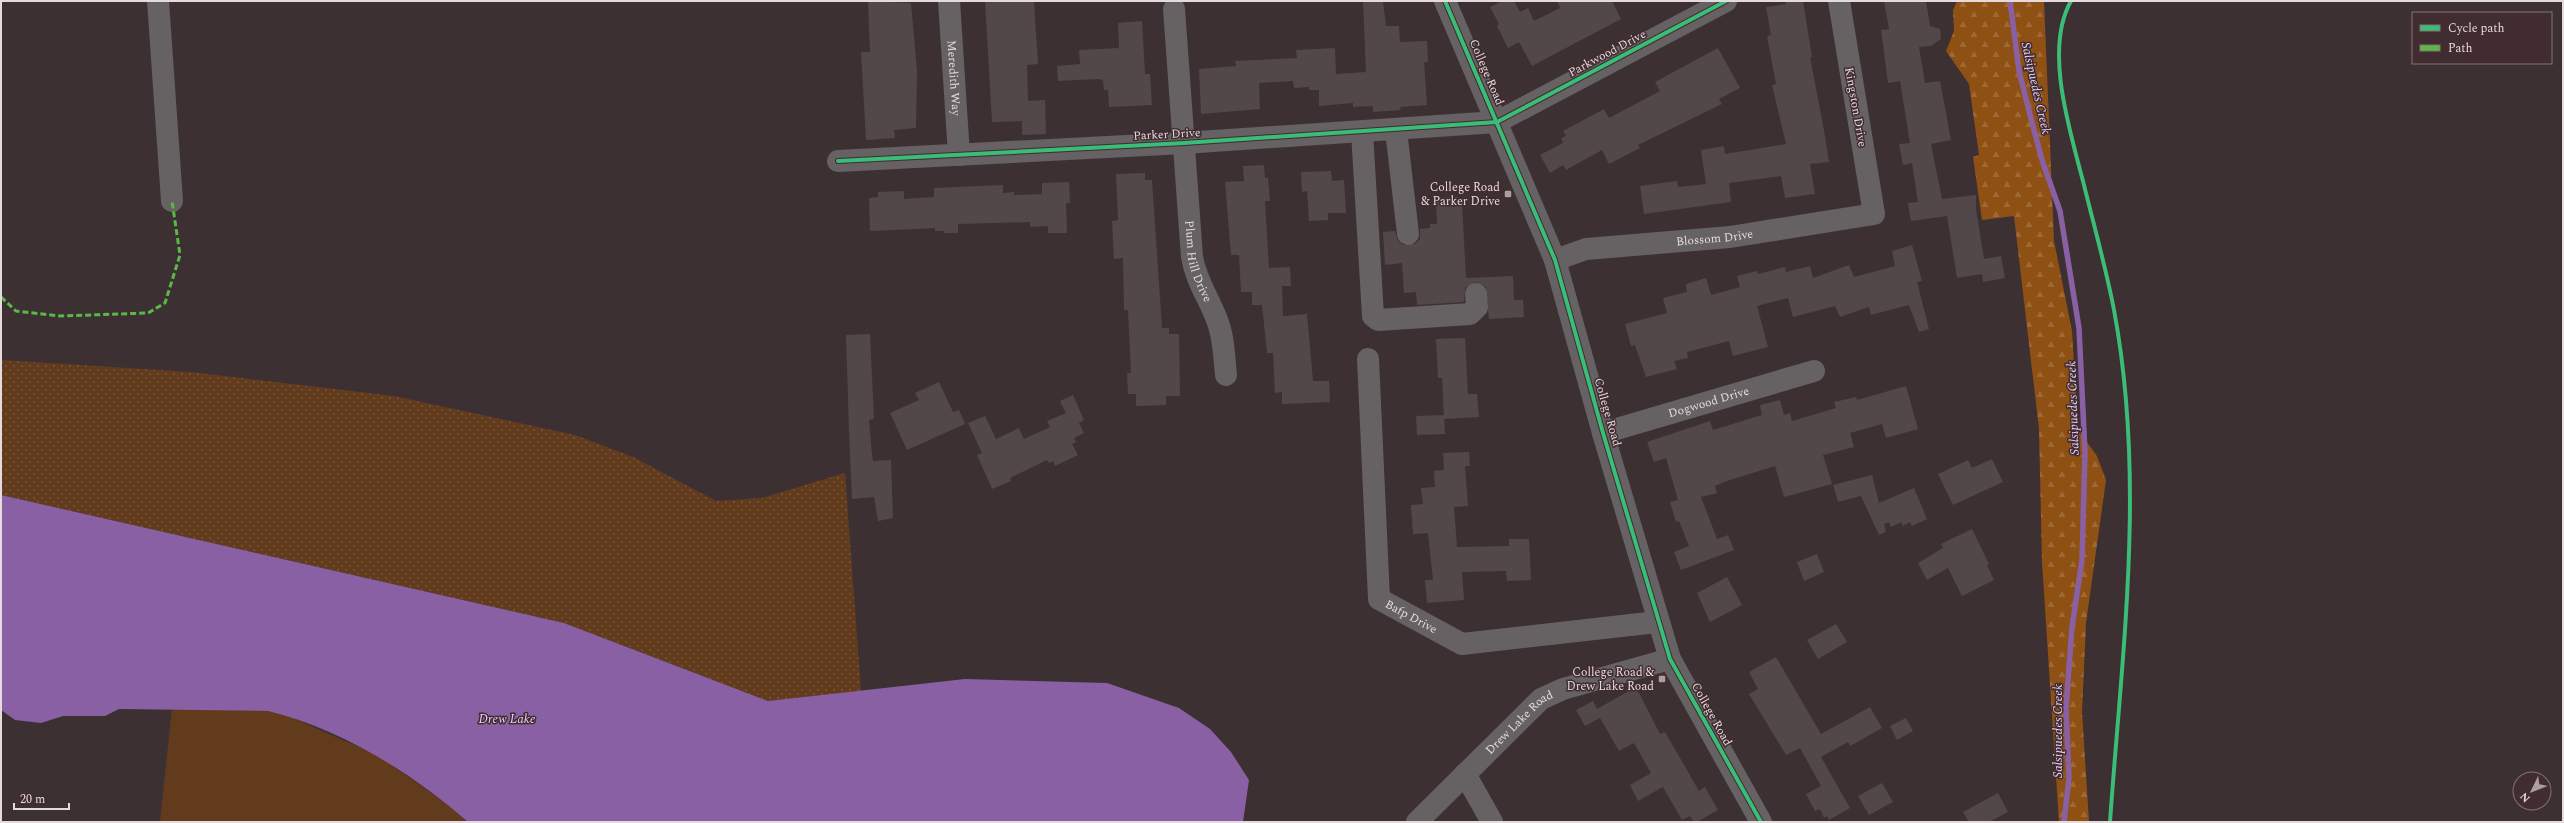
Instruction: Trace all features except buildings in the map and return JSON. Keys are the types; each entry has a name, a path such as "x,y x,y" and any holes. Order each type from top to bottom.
{"street":[{"path":"158,1 172,201"},
{"name":"Meredith Way","path":"949,1 960,155"},
{"name":"College Road","path":"1445,1 1555,260 1657,622 1670,659 1761,822"},
{"name":"Parkwood Drive","path":"1497,122 1726,1"},
{"name":"Kingston Drive","path":"1839,1 1874,214"},
{"name":"Plum Hill Drive","path":"1174,9 1192,257 1198,282 1218,321 1226,375"},
{"name":"Parker Drive","path":"838,161 1184,143 1396,130 1497,122"},
{"path":"1396,130 1408,234"},
{"path":"1362,132 1373,316 1378,320 1470,314 1477,307 1476,294"},
{"name":"Blossom Drive","path":"1555,260 1591,248 1647,246 1730,237 1874,214"},
{"name":"Bafp Drive","path":"1368,359 1378,599 1462,644 1657,622"},
{"name":"Dogwood Drive","path":"1603,433 1814,372"},
{"name":"Drew Lake Road","path":"1417,822 1541,699 1563,689 1670,659"},
{"path":"1465,774 1492,822"}],"shaded area":[{"path":"1,360 191,372 394,396 575,435 633,457 716,501 762,498 845,473 861,691 768,701 564,623 1,495"},
{"path":"172,708 268,711 288,716 375,754 446,803 468,822 160,822"}],"green space":[{"path":"1957,1 2044,1 2054,241 2072,331 2078,430 2097,456 2106,480 2086,623 2082,712 2089,822 2059,822 2042,562 2039,429 2014,216 1982,220 1973,157 1979,155 1969,84 1946,51 1954,31 1953,10"}],"water":[{"name":"Drew Lake","path":"1,495 564,623 768,701 965,679 1107,683 1179,708 1210,729 1231,752 1249,780 1243,822 468,822 399,770 349,741 295,719 268,711 119,709 105,716 63,716 41,723 15,720 1,710"}],"waterway":[{"name":"Salsipuedes Creek","path":"2010,1 2019,71 2042,160 2060,211 2079,328 2085,453 2082,560 2072,627 2066,708 2069,778 2064,822"}],"marked path":[{"path":"1,297 16,311 60,316 148,313 165,303 180,255 172,201"}],"cycle path":[{"path":"1445,1 1555,260 1603,433 1670,659 1761,822"},
{"path":"838,161 1184,143 1497,122 1726,1"},
{"path":"2071,1 2063,21 2059,43 2059,67 2062,92 2114,310 2124,374 2129,438 2130,502 2125,630 2110,822"}],"place":[{"name":"College Road & Parker Drive","path":"1508,194"},
{"name":"College Road & Drew Lake Road","path":"1662,679"}]}
